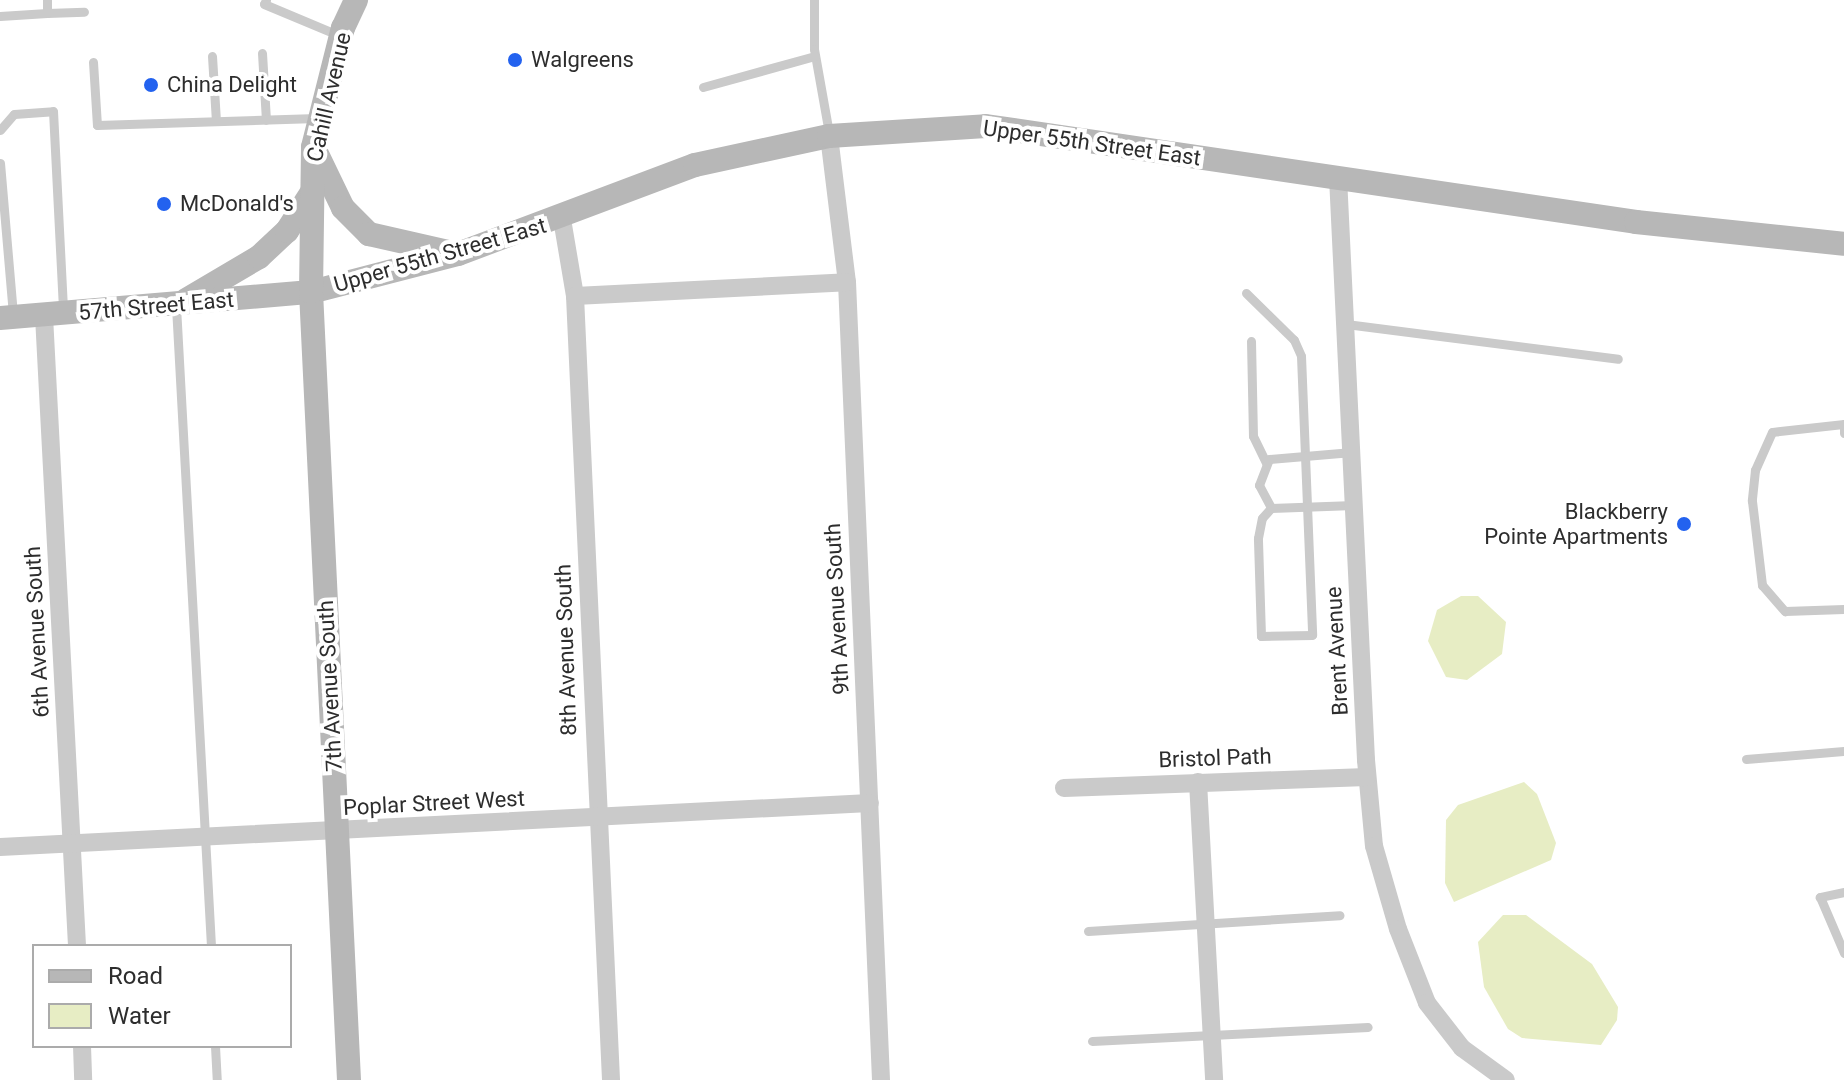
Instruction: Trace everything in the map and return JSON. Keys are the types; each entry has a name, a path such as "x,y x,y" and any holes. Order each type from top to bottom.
{"street":[{"name":"Cahill Avenue","path":"311,292 313,147 341,37 356,0"},
{"name":"Upper 55th Street East","path":"311,292 458,254 562,219 695,165 829,136 986,126 1636,222 1844,244"},
{"name":"9th Avenue South","path":"829,136 847,282 881,1080"},
{"path":"313,147 343,208 369,234 401,246 458,254"},
{"name":"Brent Avenue","path":"1338,177 1367,777 1374,846 1398,929 1427,1003 1462,1048 1497,1078"},
{"path":"176,306 259,257 287,231 312,192"},
{"name":"8th Avenue South","path":"562,219 575,296 611,1080"},
{"path":"575,296 847,282"},
{"name":"57th Street East","path":"6,318 176,306 311,292"},
{"name":"7th Avenue South","path":"311,292 349,1080"},
{"name":"6th Avenue South","path":"54,315 77,944"},
{"name":"Bristol Path","path":"1064,788 1367,777"},
{"path":"1198,782 1214,1080"},
{"name":"Poplar Street West","path":"0,847 206,839 870,803"},
{"path":"82,1048 83,1080"}],"lane":[{"path":"47,0 47,13"},
{"path":"266,0 264,4 341,37"},
{"path":"814,0 815,56 829,136"},
{"path":"0,16 84,12"},
{"path":"262,53 266,120"},
{"path":"212,56 216,121"},
{"path":"703,87 815,56"},
{"path":"93,62 97,125 321,118"},
{"path":"0,130 14,114 53,111 54,315"},
{"path":"0,163 6,318"},
{"path":"1246,293 1294,340 1301,356 1306,456 1307,507 1312,635 1261,636 1258,538 1262,518 1271,508 1307,507 1354,505"},
{"path":"176,306 211,944"},
{"path":"1346,324 1618,359"},
{"path":"1251,341 1253,436 1266,463 1259,485 1271,508"},
{"path":"1844,433 1844,424 1772,432 1755,470 1752,501 1762,585 1785,611 1844,609"},
{"path":"1266,463 1352,452"},
{"path":"1746,759 1844,751"},
{"path":"1844,892 1820,897 1844,953"},
{"path":"1088,931 1339,915"},
{"path":"1092,1041 1368,1027"},
{"path":"215,1048 217,1080"}],"water":[{"path":"1461,596 1478,596 1506,622 1502,654 1467,680 1446,677 1428,641 1437,610"},
{"path":"1524,782 1537,794 1556,843 1551,860 1454,902 1445,883 1446,820 1458,805"},
{"path":"1503,915 1526,915 1592,964 1618,1007 1617,1020 1601,1045 1522,1038 1508,1029 1484,987 1478,942"}],"place":[{"name":"Walgreens","path":"515,60"},
{"name":"China Delight","path":"151,85"},
{"name":"McDonald's","path":"164,204"},
{"name":"Blackberry Pointe Apartments","path":"1684,524"}]}
